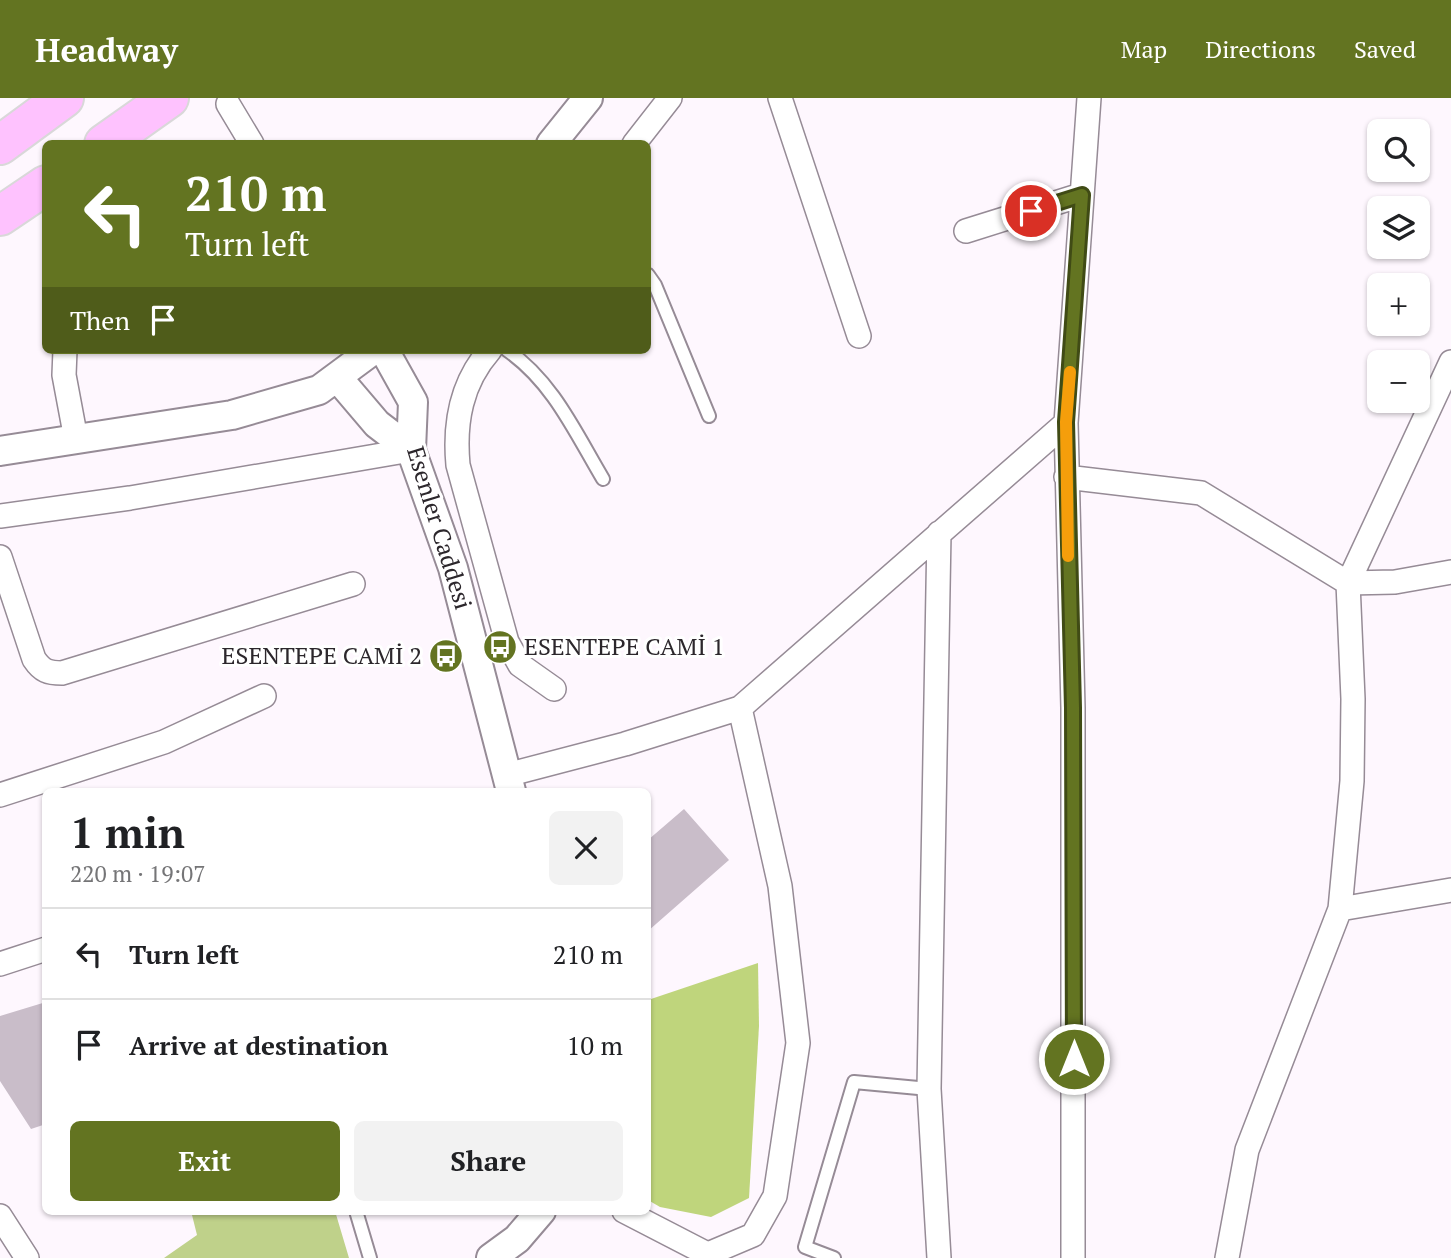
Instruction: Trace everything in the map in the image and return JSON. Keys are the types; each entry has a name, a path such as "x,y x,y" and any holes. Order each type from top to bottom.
{"highway":[{"path":"0,145 64,98"},
{"path":"110,140 169,98"},
{"path":"0,216 42,187"}],"street":[{"path":"554,140 588,98"},
{"path":"637,140 670,98"},
{"path":"780,98 859,336"},
{"path":"1073,1258 1073,708 1066,422 1089,98"},
{"path":"228,104 250,140"},
{"path":"967,231 1082,195"},
{"path":"65,354 64,375 76,439"},
{"path":"0,451 232,415 319,390 368,354"},
{"name":"Esenler Caddesi","path":"386,354 413,402 411,450 453,568 509,783"},
{"path":"486,354 478,363 460,405 456,435 458,464 507,642 520,665 554,689"},
{"path":"1227,1258 1247,1150 1340,909 1352,781 1353,699 1348,583 1451,362"},
{"path":"337,377 377,424 411,450"},
{"path":"509,783 740,708 1066,422"},
{"path":"0,516 130,498 411,450"},
{"path":"1066,477 1201,493 1348,583 1395,582 1451,572"},
{"path":"939,533 929,1088 939,1258"},
{"path":"0,556 34,659 41,669 51,673 62,673 354,584"},
{"path":"0,795 164,742 264,696"},
{"path":"632,1215 711,1256 753,1235 775,1196 798,1043 780,886 740,708"},
{"path":"1340,909 1451,890"},
{"path":"0,964 42,950"},
{"path":"491,1258 517,1239 538,1215"},
{"path":"0,1216 27,1258"}],"lane":[{"path":"651,279 656,285 709,416"},
{"path":"514,354 532,367 555,398 603,479"},
{"path":"834,1258 805,1247 854,1082 929,1088"},
{"path":"357,1215 370,1258"}],"green space":[{"path":"758,963 759,1026 749,1198 711,1217 660,1207 651,1202 651,999"},
{"path":"192,1215 336,1215 349,1258 164,1258 197,1235"}],"building":[{"path":"684,809 729,860 651,928 651,837"},
{"path":"42,1003 42,1125 31,1129 0,1081 0,1016"}],"slow traffic":[{"path":"1068,556 1066,422 1070,372"}],"place":[{"name":"ESENTEPE CAMİ 1","path":"500,647"},
{"name":"ESENTEPE CAMİ 2","path":"446,656"}],"route":[{"path":"1031,211 1082,195 1066,422 1073,708 1074,1059"}]}
